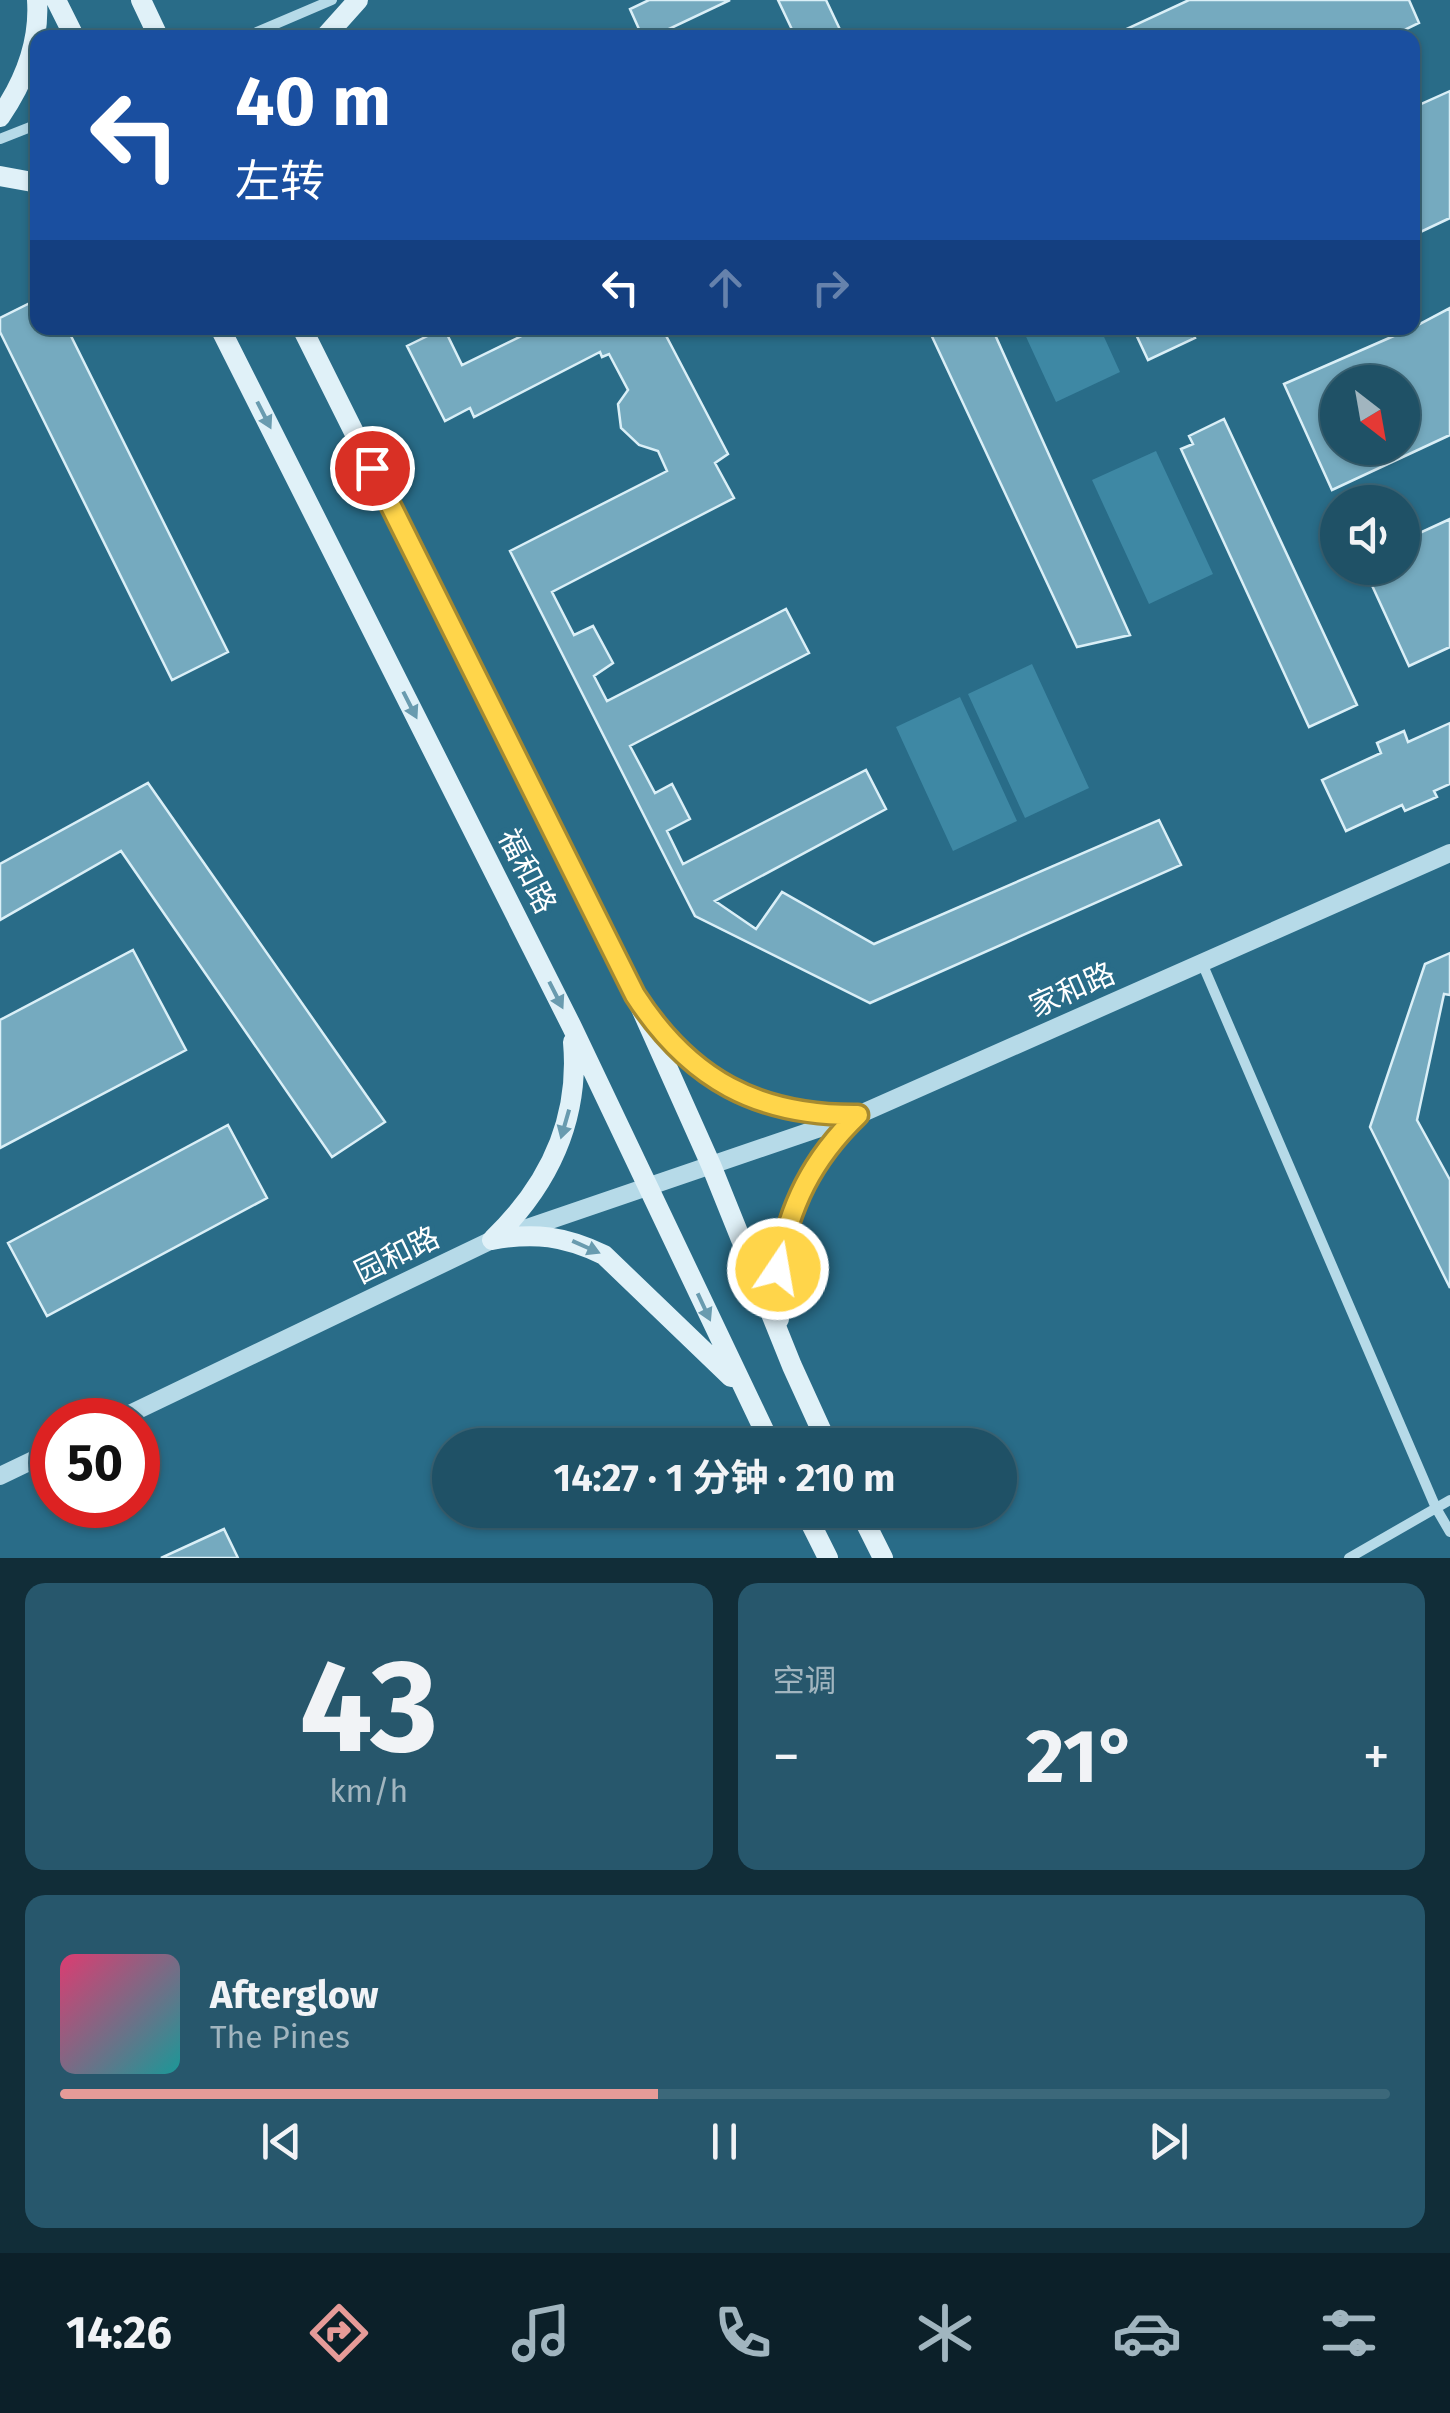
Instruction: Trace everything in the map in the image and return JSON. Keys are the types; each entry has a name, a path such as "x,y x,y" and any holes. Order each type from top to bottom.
{"main road":[{"path":"36,30 37,0"},
{"path":"56,0 71,30"},
{"path":"140,0 155,30"},
{"path":"331,30 358,0"},
{"path":"0,117 30,58"},
{"path":"0,176 30,182"},
{"name":"福和路","path":"224,335 572,1028 762,1428"},
{"name":"福和路","path":"305,335 635,995 712,1165 821,1428"},
{"path":"635,995 656,1027 712,1079 746,1097 782,1109 820,1116 858,1115"},
{"path":"492,1240 529,1201 556,1154 573,1092 572,1028"},
{"path":"782,1340 778,1269 790,1216 812,1168 833,1139 858,1115"},
{"path":"492,1240 520,1234 549,1235 578,1242 604,1255 741,1386"},
{"path":"813,1528 828,1558"},
{"path":"868,1528 883,1558"}],"street":[{"path":"262,30 332,0"},
{"path":"0,140 30,127"},
{"name":"家和路","path":"712,1165 858,1115 1450,852"},
{"path":"1202,962 1436,1508 1450,1532"},
{"name":"园和路","path":"160,1399 492,1240 712,1165"},
{"path":"0,1476 30,1462"},
{"path":"1349,1558 1450,1500"}],"shaded area":[{"path":"1025,335 1103,335 1120,372 1056,402"},
{"path":"1156,451 1213,574 1149,604 1092,480"},
{"path":"1032,664 1089,788 1025,818 968,694"},
{"path":"960,697 1017,821 953,851 896,727"}],"building":[{"path":"649,0 730,0 667,30 639,30 630,9"},
{"path":"778,0 826,0 840,30 792,30"},
{"path":"1189,0 1409,0 1419,23 1405,30 1124,30"},
{"path":"1450,91 1450,218 1420,232 1420,104"},
{"path":"30,303 30,335 70,335 228,652 172,680 0,332 0,318"},
{"path":"1450,308 1450,435 1420,449 1420,365 1327,365 1396,335 1420,335 1420,324"},
{"path":"430,335 447,335 462,365 524,335 666,335 728,454 715,463 734,498 552,592 574,635 593,626 613,663 594,676 607,701 786,609 809,653 630,746 655,793 672,784 690,819 667,831 683,864 866,770 886,809 715,901 756,929 782,892 874,944 1159,820 1181,865 870,1003 695,916 510,551 667,471 658,451 639,445 621,428 618,404 628,390 609,354 602,357 600,352 474,417 470,408 445,421 407,346"},
{"path":"931,335 995,335 1130,635 1077,647"},
{"path":"1136,335 1194,335 1195,338 1148,360"},
{"path":"1320,368 1320,464 1284,384"},
{"path":"1224,419 1357,705 1309,727 1181,449 1193,444 1189,436"},
{"path":"1321,465 1386,465 1343,485 1330,485"},
{"path":"1450,519 1450,647 1409,666 1372,585 1420,585 1420,533"},
{"path":"1450,723 1450,784 1434,791 1437,797 1405,811 1402,805 1346,831 1322,780 1381,753 1377,743 1404,731 1408,742"},
{"path":"148,783 385,1122 332,1157 121,851 0,920 0,864"},
{"path":"133,950 186,1050 0,1148 0,1020"},
{"path":"1450,953 1450,995 1444,994 1417,1120 1450,1180 1450,1288 1370,1127 1425,964"},
{"path":"228,1125 267,1198 47,1316 8,1243"},
{"path":"224,1529 238,1558 161,1558"}],"route":[{"path":"372,468 635,995 656,1027 712,1079 746,1097 820,1116 858,1115 833,1139 812,1168 784,1234 778,1269"}]}
